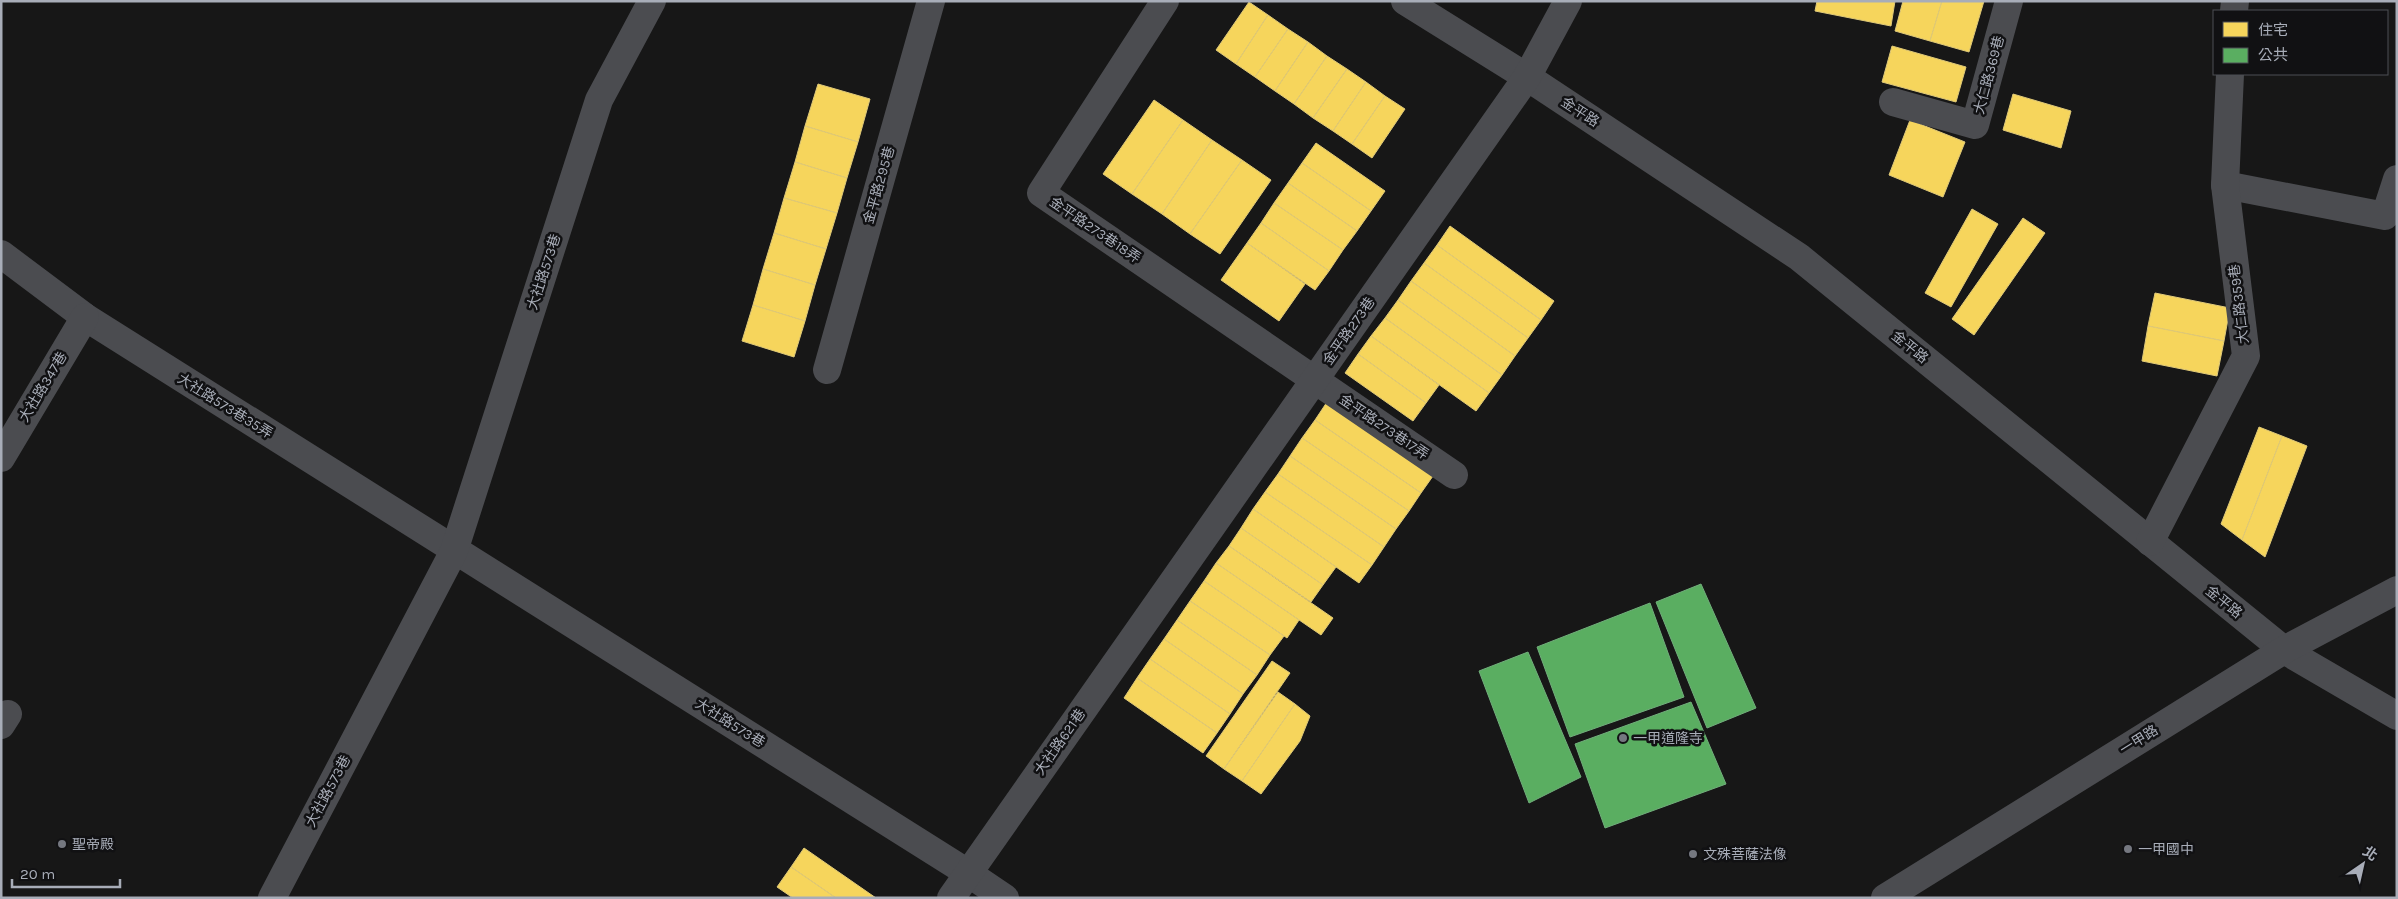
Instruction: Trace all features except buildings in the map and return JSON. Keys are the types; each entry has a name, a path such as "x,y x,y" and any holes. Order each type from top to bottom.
{"street":[{"name":"大社路573巷","path":"272,898 454,550 599,100 652,1"},
{"name":"金平路295巷","path":"827,370 931,1"},
{"name":"金平路273巷18弄","path":"1165,1 1040,193 1314,380"},
{"name":"金平路","path":"1405,1 1527,77 1799,256 2284,650 2397,716"},
{"name":"金平路273巷","path":"1170,586 1527,77 1568,1"},
{"name":"大仁路369巷","path":"1893,102 1975,125 2009,1"},
{"name":"大仁路359巷","path":"2150,542 2246,356 2225,185 2230,75"},
{"path":"2225,185 2385,216 2397,179"},
{"name":"大社路573巷35弄","path":"1,254 85,317 454,550"},
{"name":"大社路347巷","path":"1,458 85,317"},
{"name":"金平路273巷17弄","path":"1314,380 1454,475"},
{"name":"大社路573巷","path":"454,550 1005,898"},
{"name":"大社路621巷","path":"950,898 1170,586"},
{"name":"一甲路","path":"1885,898 2284,650 2397,590"}],"place":[{"name":"一甲道隆寺","path":"1623,738"},
{"name":"聖帝殿","path":"62,844"},
{"name":"一甲國中","path":"2128,849"},
{"name":"文殊菩薩法像","path":"1693,854"}]}
